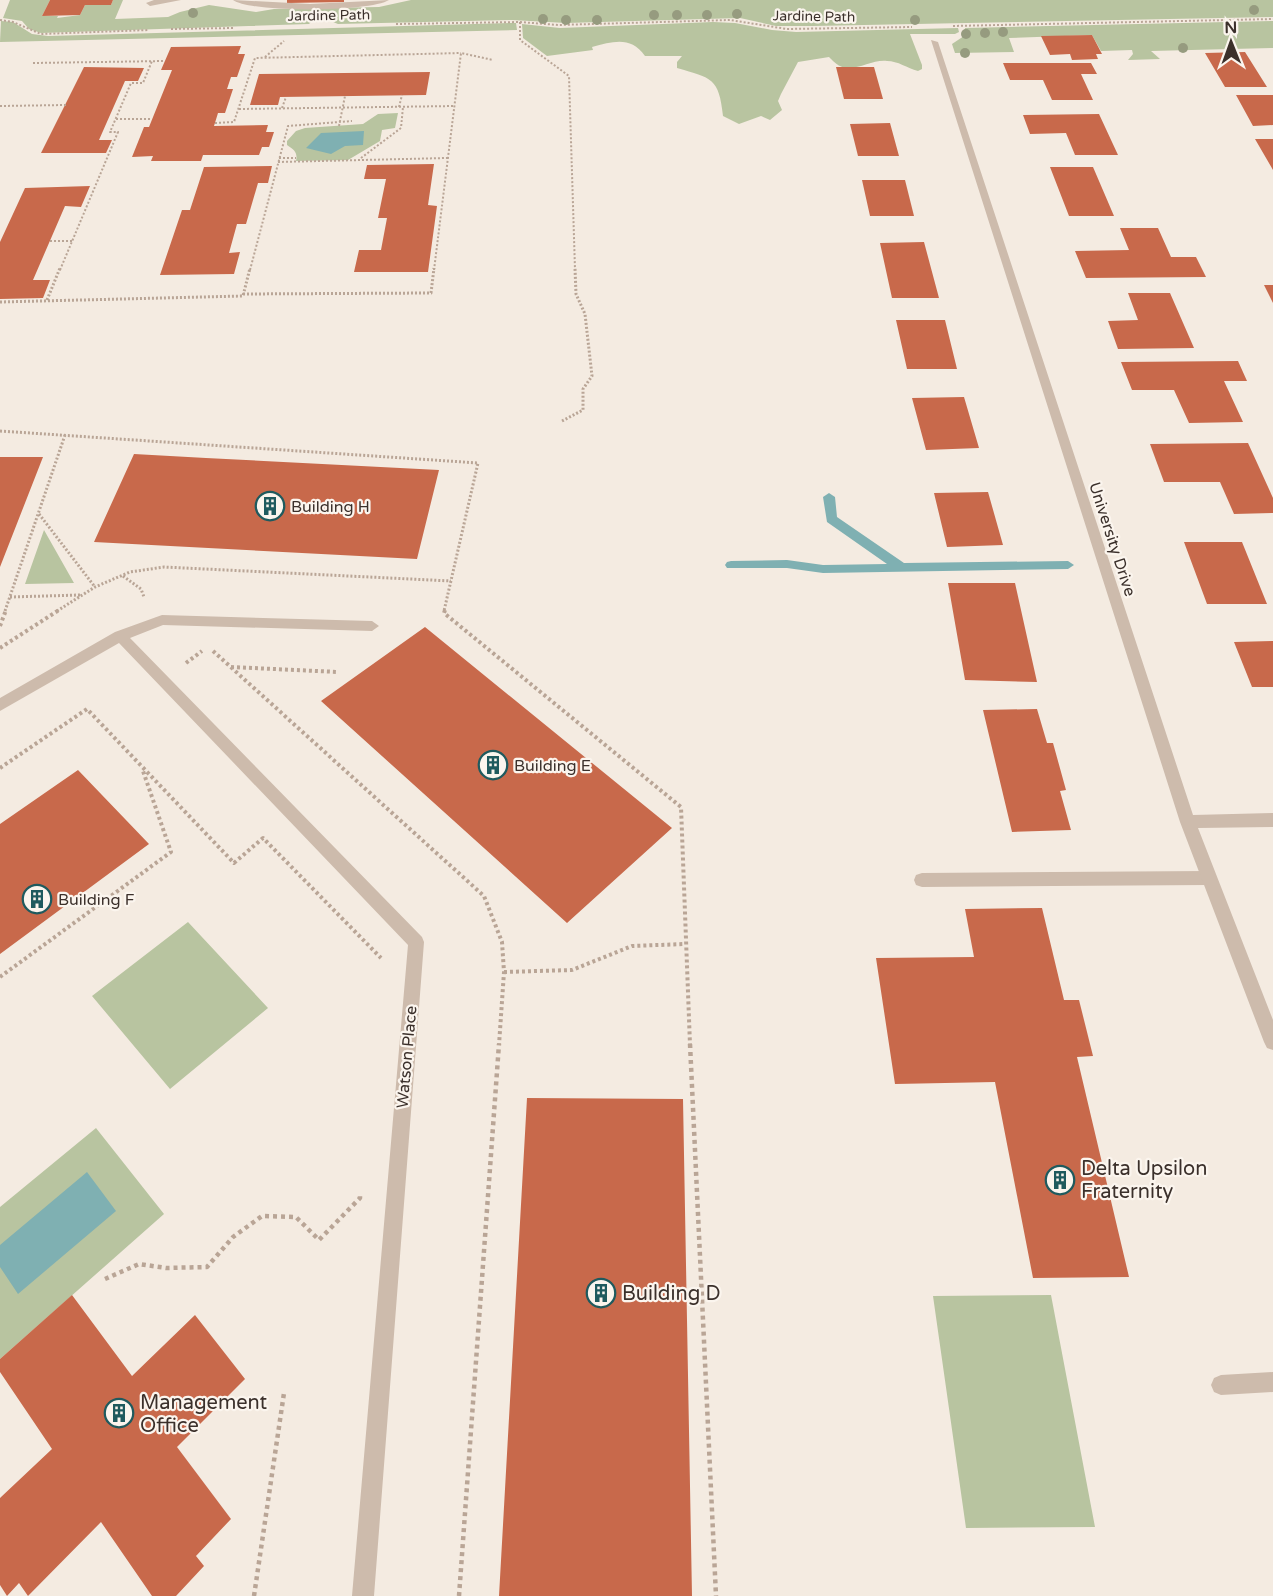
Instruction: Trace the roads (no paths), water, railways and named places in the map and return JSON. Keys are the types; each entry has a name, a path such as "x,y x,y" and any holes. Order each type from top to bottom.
{"street":[{"path":"150,3 177,0"},
{"path":"237,0 251,5 276,6 366,4 385,0"},
{"name":"University Drive","path":"934,42 1188,822 1273,1042"},
{"path":"0,705 120,636 162,620 372,626"},
{"name":"Watson Place","path":"120,636 416,942 363,1596"},
{"path":"1188,822 1273,820"},
{"path":"922,880 1208,878"},
{"path":"1221,1385 1273,1382"}],"water":[{"path":"364,131 363,145 345,146 331,154 306,148 321,133"},
{"path":"87,1172 116,1211 18,1294 0,1267 0,1245"}],"waterway":[{"path":"829,497 831,519 902,568"},
{"path":"731,565 787,564 823,569 902,568"},
{"path":"902,568 1068,565"}],"place":[{"name":"Building H","path":"270,506"},
{"name":"Building E","path":"493,765"},
{"name":"Building F","path":"37,899"},
{"name":"Delta Upsilon Fraternity","path":"1060,1180"},
{"name":"Building D","path":"601,1293"},
{"name":"Management Office","path":"119,1413"}]}
